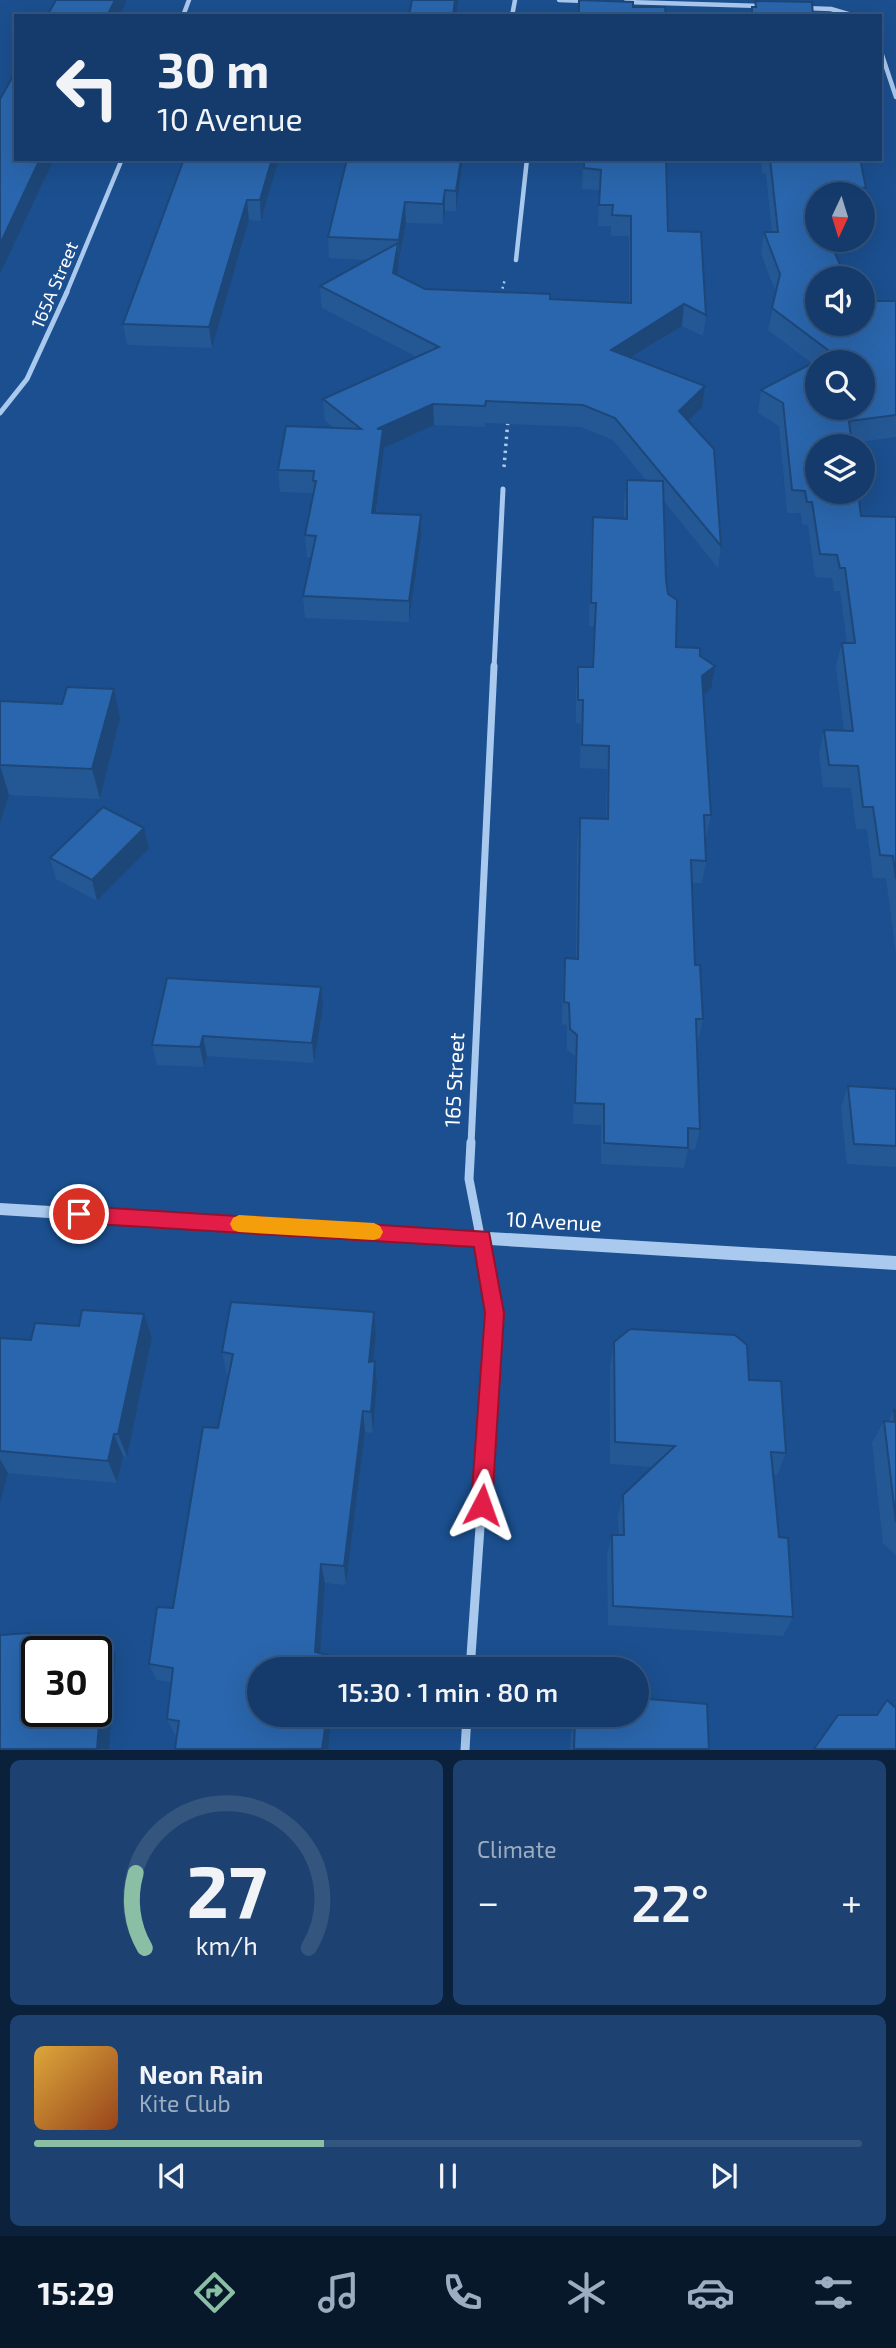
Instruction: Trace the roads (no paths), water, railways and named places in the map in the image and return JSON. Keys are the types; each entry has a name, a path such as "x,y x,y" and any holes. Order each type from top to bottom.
{"street":[{"path":"559,0 586,1"},
{"path":"614,2 768,6"},
{"path":"796,7 831,9 851,14"},
{"path":"882,55 896,97"},
{"name":"165A Street","path":"0,413 27,379 44,347 121,161"},
{"path":"516,260 527,161"},
{"name":"165 Street","path":"471,1657 495,1313 469,1179 503,489"},
{"name":"10 Avenue","path":"0,1209 896,1263"},
{"path":"465,1749 466,1727"}]}
